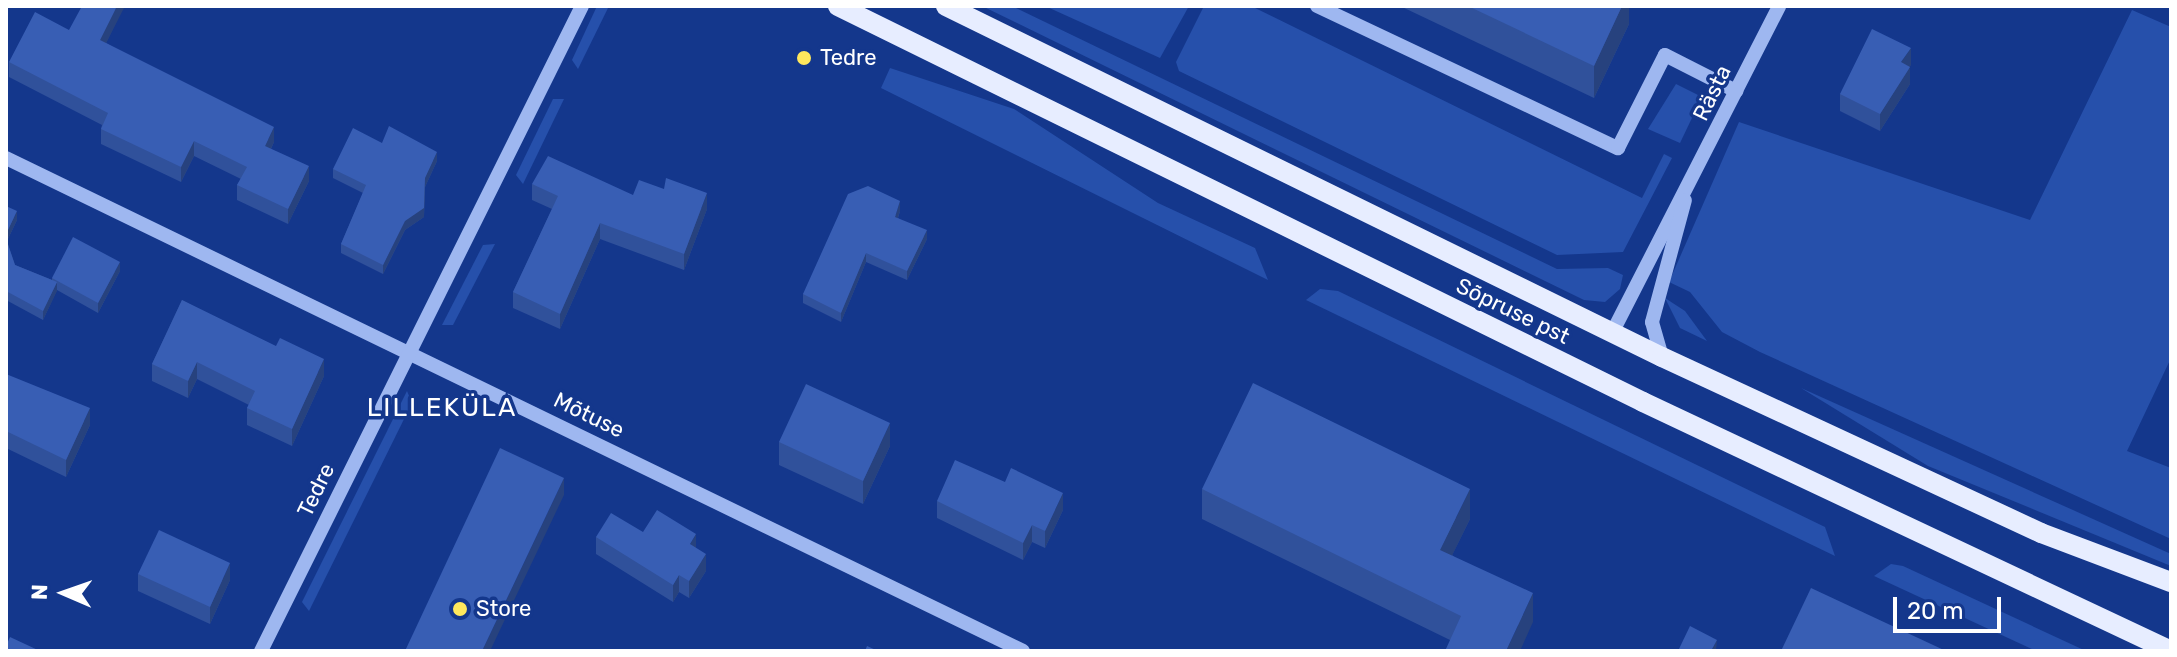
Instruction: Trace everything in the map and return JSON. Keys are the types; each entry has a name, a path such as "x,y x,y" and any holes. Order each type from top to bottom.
{"main road":[{"name":"Sõpruse pst","path":"838,6 1643,402 2171,651"},
{"name":"Sõpruse pst","path":"946,6 1662,357 2041,533 2171,582"}],"street":[{"name":"Tedre","path":"261,651 582,6"},
{"path":"1317,6 1618,148 1665,55 1736,91"},
{"name":"Rästa","path":"1662,357 1652,322 1685,200 1779,6"},
{"name":"Mõtuse","path":"6,158 1023,651"},
{"name":"Rästa","path":"1612,333 1661,229 1685,200"}],"shaded area":[{"path":"597,6 609,6 578,69 572,60"},
{"path":"982,6 1012,6 1557,269 1608,268 1623,275 1620,289 1605,302 1584,300"},
{"path":"1045,6 1189,6 1160,58"},
{"path":"1204,6 1251,6 1642,198 1664,154 1672,158 1623,252 1557,255 1179,71 1176,62"},
{"path":"2132,10 2171,27 2171,358 2127,451 2171,468 2171,539 1760,352 1722,332 1690,292 1669,282 1739,122 2030,220"},
{"path":"890,68 1014,109 1158,203 1255,248 1268,280 881,88"},
{"path":"1676,84 1702,97 1680,143 1648,129"},
{"path":"553,99 564,99 523,184 516,175"},
{"path":"495,244 453,325 442,325 483,245"},
{"path":"1320,289 1338,291 1825,527 1835,556 1306,300"},
{"path":"1665,298 1685,311 1707,341 1680,328"},
{"path":"1801,388 2171,554 2171,566 1928,466"},
{"path":"407,391 412,403 309,611 302,602"},
{"path":"1891,564 1903,566 2086,651 2036,651 1874,576"}],"building":[{"path":"82,6 117,6 100,40 274,127 265,146 309,166 288,209 237,185 247,167 194,141 181,167 101,129 108,113 9,62 35,12 69,30"},
{"path":"1468,6 1622,6 1594,66"},
{"path":"1872,29 1911,48 1901,62 1910,67 1880,114 1840,94"},
{"path":"389,126 437,152 425,178 424,208 405,221 383,265 341,244 366,185 333,169 353,128 382,143"},
{"path":"548,156 633,195 639,180 664,189 666,178 707,193 684,254 600,223 560,314 513,292 558,196 532,184"},
{"path":"868,186 900,201 895,217 927,230 907,271 866,253 841,313 803,294 848,194"},
{"path":"6,206 17,211 6,234"},
{"path":"73,237 120,262 98,303 52,278"},
{"path":"6,239 15,265 57,282 43,311 6,291"},
{"path":"182,300 276,346 280,338 324,359 292,429 247,408 255,391 197,362 188,381 152,364"},
{"path":"6,374 90,408 66,460 6,431"},
{"path":"1253,383 1470,489 1440,550 1533,593 1506,651 1445,651 1461,616 1202,489"},
{"path":"806,384 890,423 863,481 779,442"},
{"path":"500,448 564,478 482,651 405,651"},
{"path":"955,460 1005,482 1011,468 1063,493 1045,531 1032,525 1023,543 937,501"},
{"path":"657,510 696,534 690,544 706,554 689,581 679,575 673,585 596,537 611,513 643,532"},
{"path":"159,530 230,563 210,607 138,574"},
{"path":"1811,588 1946,651 1781,651"},
{"path":"1690,626 1717,640 1711,651 1678,651"},
{"path":"10,637 40,651 6,651"}],"place":[{"name":"Tedre","path":"804,58"},
{"name":"Store","path":"460,609"}],"district":[{"name":"LILLEKÜLA","path":"442,408"}]}
